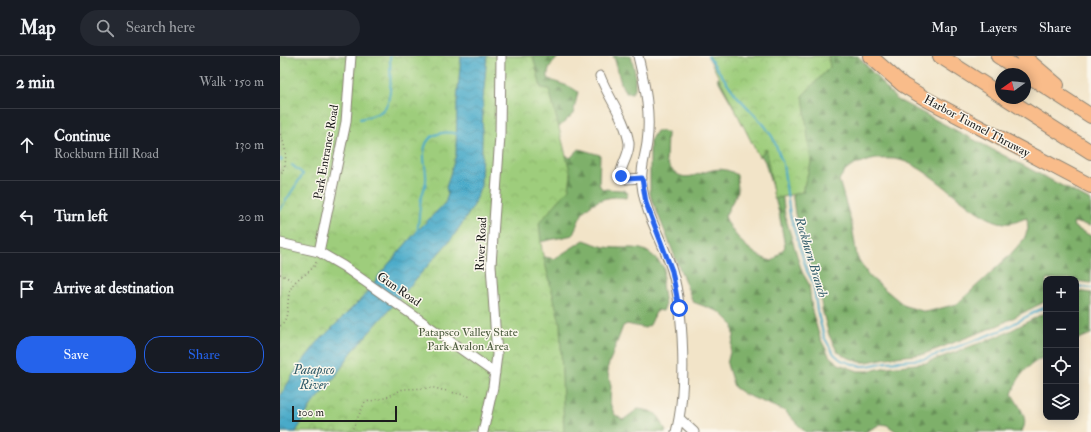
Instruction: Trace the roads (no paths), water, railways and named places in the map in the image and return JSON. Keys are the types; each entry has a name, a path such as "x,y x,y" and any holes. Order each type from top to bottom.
{"highway":[{"name":"Harbor Tunnel Thruway","path":"870,56 904,85 926,99 1091,186"},
{"path":"940,56 995,91"},
{"path":"998,56 1091,115"},
{"path":"1023,56 1091,115"},
{"path":"1015,104 1091,152"}],"street":[{"name":"Park Entrance Road","path":"319,252 346,122 351,56"},
{"name":"River Road","path":"483,432 495,373 497,355 497,333 491,265 500,136 501,56"},
{"path":"638,56 647,96 647,143 642,178 646,203 666,253 676,288 682,355 682,397 680,419 676,432"},
{"path":"600,76 620,114 627,134 629,149 621,176 627,179 642,178"},
{"name":"Gun Road","path":"280,243 319,252 366,281 495,373"},
{"path":"680,419 694,432"}],"water":[{"name":"Patapsco River","path":"461,56 487,56 483,100 481,186 473,207 453,237 352,352 326,390 312,404 296,432 280,432 280,396 298,367 317,343 366,294 380,274 416,232 445,203 448,194 446,188 456,155 457,101"}],"waterway":[{"path":"360,119 379,113 387,105 390,92 390,56"},
{"name":"Rockburn Branch","path":"708,56 736,95 765,126 773,138 783,164 790,215 807,271 813,282 817,310 824,337 834,354 841,360 859,366 867,366 887,362 925,359 1002,330 1043,308"},
{"path":"417,233 421,199 426,181 424,156 426,143 434,135 440,133 458,134"},
{"path":"280,210 303,174 292,165"},
{"name":"Rockburn Branch","path":"1079,286 1091,288"}],"park label":[{"name":"Patapsco Valley State Park Avalon Area","path":"468,339"}]}
